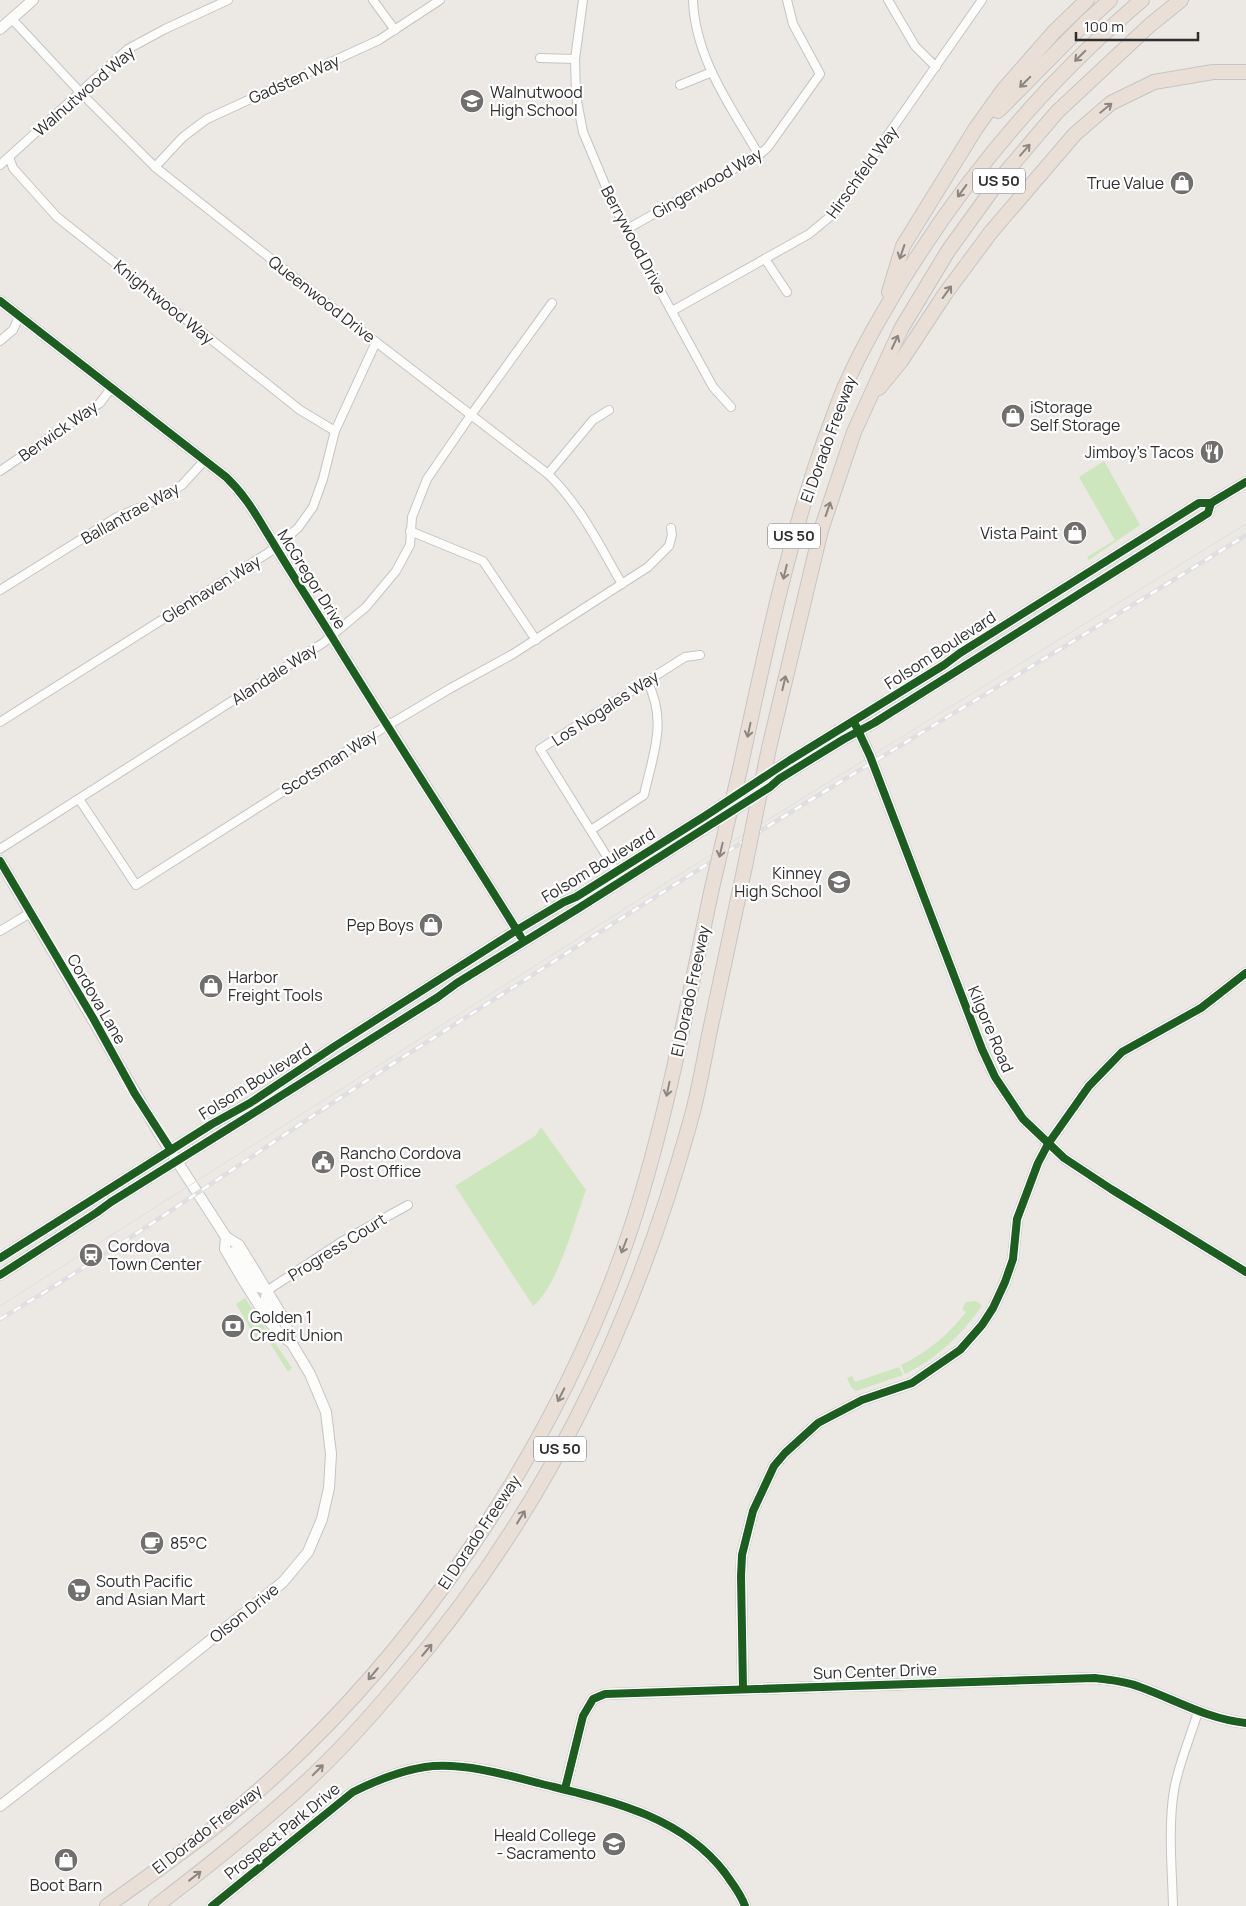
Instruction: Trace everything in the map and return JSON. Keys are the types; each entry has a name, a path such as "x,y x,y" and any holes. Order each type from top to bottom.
{"highway":[{"path":"882,314 904,246 965,146 1004,89 1054,32 1087,0"},
{"path":"965,146 1011,96 1110,0"},
{"name":"El Dorado Freeway","path":"107,1906 226,1818 294,1758 357,1692 416,1623 465,1557 519,1472 562,1392 600,1309 632,1224 658,1137 712,888 786,564 815,468 846,383 882,314 930,236 983,163 1042,94 1106,30 1142,0"},
{"name":"El Dorado Freeway","path":"156,1906 235,1845 299,1788 372,1715 433,1643 489,1567 540,1487 585,1404 620,1326 657,1229 690,1123 769,748 821,530 854,432 901,329 948,251 1000,179 1057,112 1150,24 1181,0"},
{"path":"867,402 901,361 945,294 992,232 1075,134 1111,103 1154,82 1213,72 1246,72"}],"street":[{"path":"0,29 33,0"},
{"name":"Walnutwood Way","path":"0,165 128,49 165,29 228,0"},
{"path":"373,0 395,30"},
{"name":"Gadsten Way","path":"155,167 183,136 206,119 379,40 440,0"},
{"name":"Berrywood Drive","path":"583,0 575,59 576,96 582,132 607,192 627,229 713,387 731,407"},
{"path":"693,0 697,32 712,72 760,156"},
{"name":"Gingerwood Way","path":"627,229 760,156 820,74 793,24 787,0"},
{"path":"888,0 915,46 936,67"},
{"name":"Hirschfeld Way","path":"672,311 809,234 832,215 982,0"},
{"name":"Queenwood Drive","path":"12,19 80,92 155,167 376,342 548,474 566,491 584,516 622,584"},
{"path":"540,58 575,59"},
{"path":"680,85 712,72"},
{"name":"Knightwood Way","path":"9,157 14,168 57,217 300,410 335,431"},
{"path":"765,259 787,292"},
{"name":"McGregor Drive","path":"0,301 226,477 253,507 387,726 464,843 524,942"},
{"name":"Alandale Way","path":"0,849 332,637 366,607 390,579 410,545 412,517 427,479 552,303"},
{"path":"0,341 13,330 19,317"},
{"name":"Glenhaven Way","path":"0,722 276,547 298,528 313,506 323,479 335,431 376,342"},
{"name":"Berwick Way","path":"0,471 100,403 112,387"},
{"path":"548,474 593,420 609,410"},
{"name":"Ballantrae Way","path":"0,590 117,517 155,501 182,485 205,460"},
{"name":"Folsom Boulevard","path":"0,1275 96,1214 111,1202 579,908 619,875 790,760 944,665 960,653 1073,586 1085,581 1086,573 1199,503 1212,503 1246,482"},
{"name":"Folsom Boulevard","path":"0,1258 224,1117 250,1103 335,1046 517,930 564,902 701,831 779,780 1208,513 1212,503"},
{"name":"Scotsman Way","path":"79,799 136,885 387,726 536,640 648,567 661,556 671,540 672,528"},
{"path":"410,531 483,561 536,640"},
{"path":"1051,611 1057,600 1073,586"},
{"name":"Los Nogales Way","path":"619,875 540,750 685,657 700,655"},
{"path":"591,830 644,795 659,717 654,693 647,681"},
{"name":"Kilgore Road","path":"854,721 873,763 982,1050 995,1077 1014,1106 1023,1118 1064,1158 1246,1272"},
{"name":"Cordova Lane","path":"0,862 93,1018 135,1094 178,1160"},
{"path":"0,931 30,913"},
{"path":"743,1690 742,1554 752,1511 774,1466 818,1423 862,1400 912,1383 960,1350 982,1325 993,1308 1005,1282 1013,1259 1017,1218 1031,1176 1048,1144 1089,1086 1122,1052 1201,1008 1246,973"},
{"path":"303,1082 308,1072 334,1054 335,1046"},
{"name":"Olson Drive","path":"0,1806 283,1582 308,1552 322,1519 329,1488 331,1454 326,1412 310,1374 291,1342 284,1318 268,1290 239,1245 226,1236 178,1160"},
{"name":"Progress Court","path":"268,1290 341,1242 408,1205"},
{"path":"226,1236 226,1249 236,1253 258,1287 268,1290 265,1301 278,1324 278,1332"},
{"path":"0,1267 24,1252 31,1238"},
{"name":"Olson Drive","path":"226,1249 265,1314 278,1332 291,1342"},
{"name":"Sun Center Drive","path":"565,1790 583,1716 593,1699 605,1694 1095,1678 1139,1686 1198,1712 1227,1721 1246,1723"},
{"path":"1173,1906 1171,1822 1174,1792 1181,1761 1198,1712"},
{"name":"Prospect Park Drive","path":"212,1906 353,1792 388,1777 426,1767 464,1768 510,1776 628,1807 672,1826 713,1857 736,1888 745,1906"}],"green space":[{"path":"1104,461 1140,525 1089,560 1087,557 1115,540 1079,477"},
{"path":"541,1127 586,1190 557,1269 542,1297 533,1306 455,1186 535,1136"},
{"path":"245,1298 292,1368 288,1372 268,1340 265,1338 261,1342 258,1337 256,1338 236,1304"},
{"path":"975,1301 982,1306 966,1327 928,1361 905,1374 901,1365 937,1342 966,1312 962,1309 966,1302"},
{"path":"899,1367 903,1375 856,1391 851,1387 847,1378 852,1376 855,1382"}],"tram line":[{"path":"0,1306 651,892 1246,524"}],"railway":[{"path":"0,1319 105,1254 364,1082 687,877 1246,535"}],"cycle path":[{"path":"0,301 226,477 240,492 521,937"},
{"path":"0,1258 212,1124 250,1103 335,1046 517,930 576,897 1199,503 1211,503 1246,482"},
{"path":"0,1275 111,1202 579,908 770,787 779,779 874,723 1208,513 1211,503"},
{"path":"855,724 870,756 982,1049 995,1077 1023,1119 1064,1158 1246,1272"},
{"path":"0,861 93,1018 135,1094 171,1150"},
{"path":"743,1689 742,1555 753,1511 774,1466 785,1453 818,1423 862,1400 912,1383 960,1350 982,1325 993,1308 1005,1282 1013,1259 1017,1219 1038,1163 1048,1144 1089,1086 1122,1052 1201,1008 1246,973"},
{"path":"565,1789 583,1716 593,1699 605,1694 1095,1678 1135,1685 1218,1718 1246,1723"},
{"path":"212,1906 353,1792 397,1774 425,1767 439,1766 467,1767 511,1776 590,1796 640,1812 686,1836 707,1853 725,1873 739,1893 745,1906"}],"place":[{"name":"Walnutwood High School","path":"472,101"},
{"name":"True Value","path":"1182,183"},
{"name":"iStorage Self Storage","path":"1013,416"},
{"name":"Jimboy's Tacos","path":"1212,452"},
{"name":"Vista Paint","path":"1075,533"},
{"name":"Kinney High School","path":"839,882"},
{"name":"Pep Boys","path":"431,925"},
{"name":"Harbor Freight Tools","path":"211,986"},
{"name":"Rancho Cordova Post Office","path":"323,1162"},
{"name":"Cordova Town Center","path":"91,1255"},
{"name":"Golden 1 Credit Union","path":"233,1326"},
{"name":"85°C","path":"152,1543"},
{"name":"South Pacific and Asian Mart","path":"79,1590"},
{"name":"Heald College - Sacramento","path":"614,1844"},
{"name":"Boot Barn","path":"66,1860"}]}
